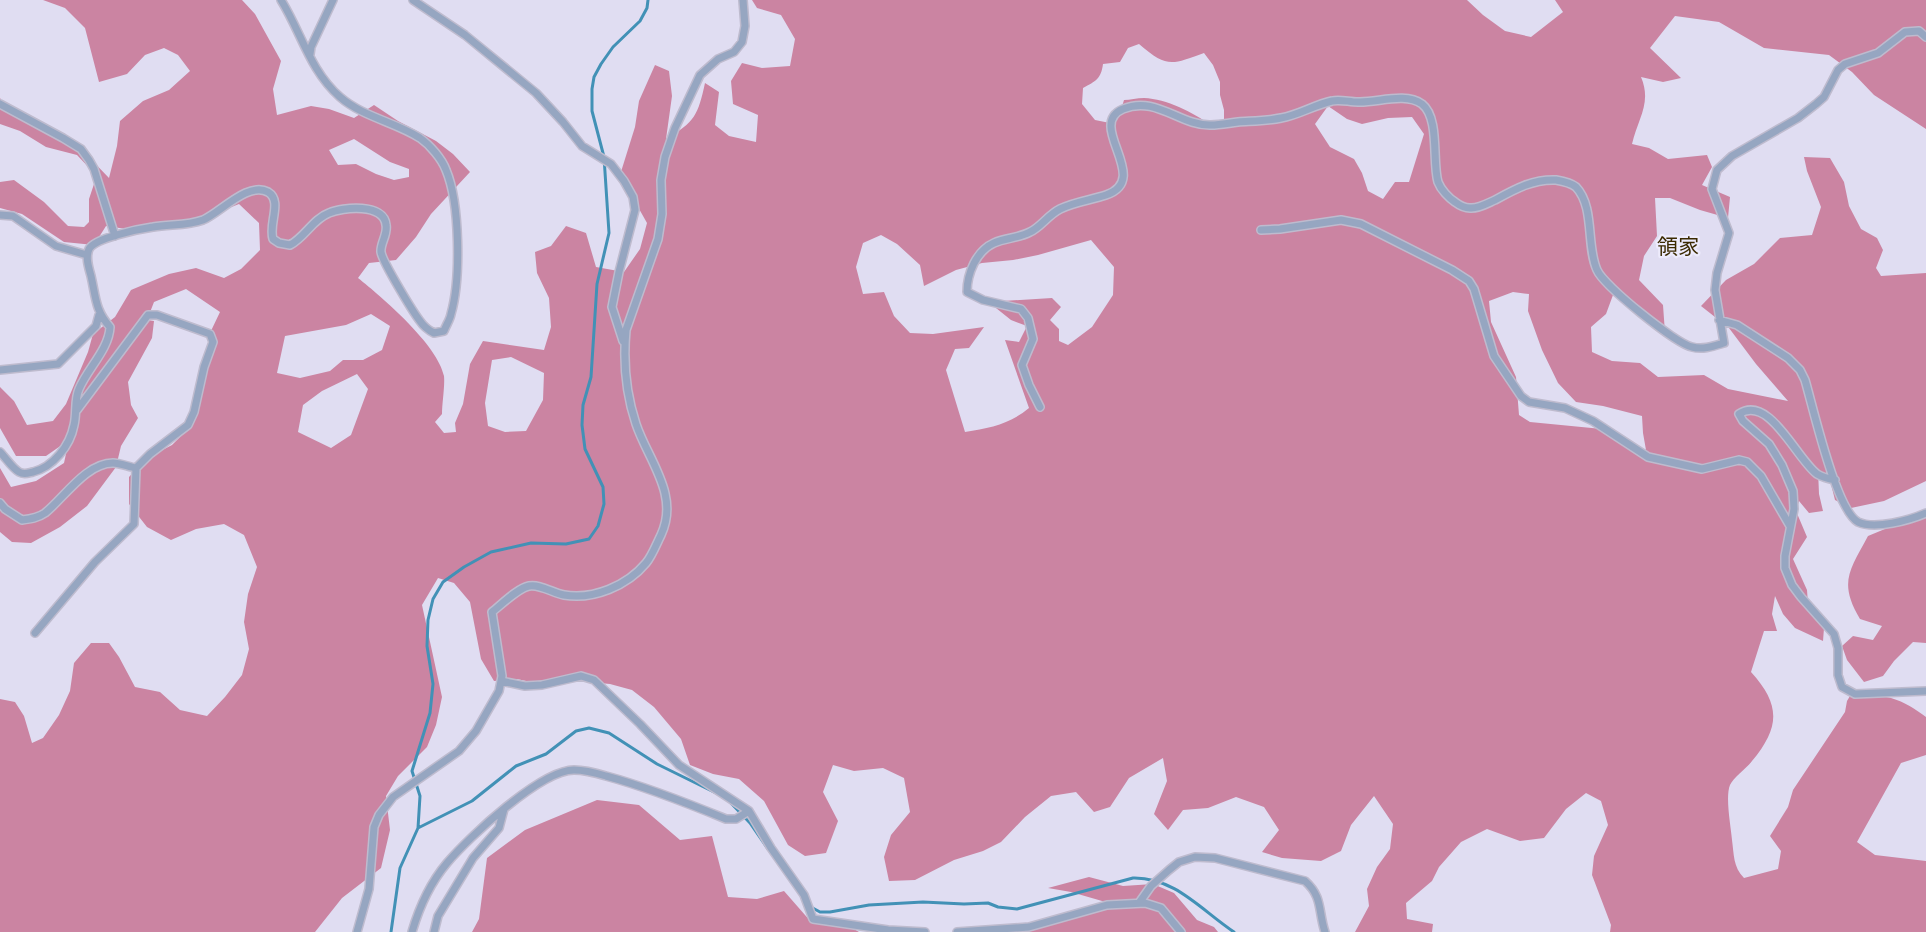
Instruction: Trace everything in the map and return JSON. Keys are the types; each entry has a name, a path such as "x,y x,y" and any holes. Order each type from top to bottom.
{"street":[{"path":"0,370 58,364 96,326 99,315 87,255 93,244 153,227 193,223 206,219 241,195 261,189 273,197 275,204 271,228 273,239 279,243 290,245 330,212 353,207 369,210 385,219 387,226 381,252 389,269 427,329 434,333 444,331 451,315 457,273 453,199 446,168 436,153 421,139 358,110 340,97 319,73 281,0"},
{"path":"312,59 311,47 333,0"},
{"path":"413,0 465,35 536,93 582,146 611,164 624,181 633,197 635,210 612,308 624,345"},
{"path":"357,932 369,889 374,827 379,815 393,797 459,751 476,731 499,691 501,681 492,612 529,586 564,595 586,596 603,592 633,576 647,562 662,532 666,512 664,490 636,426 626,389 624,345 626,330 658,239 662,214 661,180 665,157 700,75 718,59 734,52 742,42 745,26 743,0"},
{"path":"1040,407 1029,385 1023,365 1033,339 1028,318 1021,309 983,300 967,292 967,282 974,262 992,243 1031,232 1060,209 1110,194 1119,188 1125,172 1110,129 1112,119 1120,109 1139,104 1156,107 1196,123 1210,126 1279,119 1336,100 1359,102 1394,98 1422,104 1430,115 1438,182 1451,199 1471,208 1486,204 1523,185 1544,179 1562,181 1575,186 1583,199 1597,272 1667,333 1691,347 1703,348 1724,343 1715,290 1717,273 1729,233 1712,189 1717,170 1732,156 1798,118 1816,104 1824,97 1838,70 1845,64 1878,53 1905,32 1919,31 1926,37"},
{"path":"0,104 81,149 94,170 115,236"},
{"path":"0,215 14,216 56,246 87,255"},
{"path":"1261,230 1341,220 1361,224 1452,270 1469,281 1474,289 1494,356 1521,396 1529,402 1565,408 1593,421 1648,457 1702,469 1739,460 1747,462 1761,476 1790,526"},
{"path":"0,452 20,472 25,474 42,470 62,452 73,430 78,390 110,332 110,327 99,315"},
{"path":"35,633 95,562 134,524 136,468 150,454 188,425 194,412 204,367 213,342 210,334 158,315 148,315 75,412"},
{"path":"1719,320 1737,325 1788,358 1800,370 1805,380 1834,480 1852,517 1862,523 1884,524 1926,513"},
{"path":"1834,480 1817,474 1802,460 1768,416 1757,410 1744,410 1739,414 1743,421 1769,444 1782,465 1793,491 1794,509 1785,556 1785,568 1792,585 1834,634 1838,648 1838,675 1842,687 1855,694 1926,691"},
{"path":"0,503 22,520 35,518 44,514 96,467 112,463 136,468"},
{"path":"501,681 525,686 542,685 581,675 594,680 679,765 749,811 771,848 804,895 813,920 888,930 925,932"},
{"path":"412,932 418,913 446,864 504,809 554,775 572,770 619,779 667,795 726,819 736,819 749,811"},
{"path":"434,932 438,916 473,858 499,828 504,809"},
{"path":"1139,903 1151,886 1179,862 1195,857 1215,858 1305,881 1314,889 1318,897 1325,932"},
{"path":"957,932 1029,927 1107,905 1139,903 1161,908 1181,932"}],"shaded area":[{"path":"43,0 242,0 255,14 281,61 273,89 277,115 311,106 329,109 354,118 374,105 436,141 453,154 470,172 431,214 416,237 396,260 369,263 358,278 408,323 440,364 444,376 442,414 435,422 444,433 456,432 455,423 463,404 470,364 483,341 544,350 551,327 549,298 537,273 535,252 551,246 566,226 586,233 596,267 624,272 640,249 647,223 620,175 635,127 639,101 655,65 669,71 672,96 666,139 683,128 694,117 705,83 719,92 715,125 729,136 756,142 758,115 733,104 731,81 742,63 762,68 790,66 795,39 781,15 757,8 752,0 1467,0 1505,31 1531,37 1563,12 1555,0 1926,0 1926,129 1874,95 1852,72 1829,55 1764,48 1719,22 1675,16 1650,48 1681,78 1663,82 1641,77 1645,103 1632,144 1649,148 1668,159 1707,155 1712,167 1702,185 1730,197 1728,218 1670,198 1655,198 1657,236 1644,256 1639,280 1663,305 1665,333 1643,310 1613,295 1606,314 1591,327 1592,352 1612,361 1640,363 1658,377 1704,375 1728,389 1788,401 1729,328 1701,306 1726,280 1754,264 1780,238 1812,235 1821,207 1804,157 1830,158 1844,182 1849,206 1861,229 1877,238 1883,250 1876,268 1881,276 1926,273 1926,481 1884,501 1851,508 1835,500 1829,476 1818,470 1819,494 1823,511 1809,513 1799,501 1796,511 1807,537 1793,559 1807,590 1808,604 1824,628 1823,641 1795,628 1783,614 1775,596 1772,614 1777,631 1764,631 1751,672 1768,695 1772,706 1772,727 1761,749 1730,785 1728,797 1734,855 1740,874 1744,878 1778,869 1781,851 1770,836 1788,807 1793,790 1845,712 1847,701 1853,691 1891,698 1918,711 1926,717 1926,755 1901,763 1857,842 1875,855 1926,861 1926,932 1610,932 1611,925 1592,875 1594,856 1608,825 1601,801 1586,793 1566,809 1544,838 1520,841 1487,829 1461,842 1439,867 1432,881 1406,903 1407,919 1433,924 1432,932 1355,932 1369,906 1367,889 1377,867 1390,849 1393,824 1374,796 1351,825 1341,851 1321,861 1282,858 1262,852 1279,830 1264,807 1236,797 1208,808 1183,810 1168,830 1154,814 1167,781 1163,758 1129,778 1110,807 1094,812 1076,792 1051,796 1025,817 1001,842 983,851 954,860 915,880 889,881 884,857 891,835 910,812 904,778 883,768 854,771 833,765 823,792 838,821 826,853 805,856 788,845 764,801 739,779 713,774 690,765 681,739 654,707 632,690 610,684 578,681 540,684 517,679 494,681 481,659 470,602 454,583 438,578 422,605 442,697 436,725 427,747 398,776 386,796 390,830 381,868 342,898 315,932 0,932 0,699 15,702 24,716 32,743 43,738 59,715 70,691 74,663 91,643 109,643 135,687 160,692 180,710 207,716 242,675 249,649 244,622 248,594 257,567 244,535 224,524 196,529 171,540 147,527 129,504 129,477 147,458 172,445 192,425 209,353 210,333 220,312 186,289 154,302 147,320 154,321 152,338 128,382 131,405 138,418 121,446 116,467 87,506 60,527 31,543 12,542 0,532 0,468 11,487 36,481 64,463 69,440 46,456 16,456 0,428 0,387 14,401 27,425 53,421 66,404 88,352 93,334 115,317 131,290 169,274 196,268 224,278 241,269 260,250 259,223 239,204 214,214 190,228 133,230 106,226 94,245 64,242 22,214 0,208 0,182 14,180 44,202 68,226 84,227 89,222 89,199 94,184 94,173 77,155 46,147 20,131 0,124 0,98 10,114 82,150 109,178 120,121 143,101 169,90 190,71 178,55 164,48 145,55 127,74 99,82 85,28 65,8","holes":["1139,44 1156,57 1170,62 1204,53 1213,65 1220,82 1224,122 1211,125 1179,107 1144,98 1124,100 1120,113 1110,123 1095,120 1082,104 1083,88 1097,79 1103,64 1120,62 1128,48","1328,106 1347,119 1362,124 1388,118 1412,117 1424,134 1409,182 1395,182 1383,199 1368,191 1354,159 1330,147 1315,124","354,139 390,162 409,169 409,177 394,180 356,164 338,165 329,150","881,235 897,244 920,265 924,286 956,270 982,263 1038,255 1091,240 1114,267 1113,295 1092,327 1068,345 1059,341 1059,329 1050,320 1061,307 1052,298 1003,301 996,308 1011,320 1027,326 1019,342 1005,340 1029,408 999,424 965,432 946,370 955,349 969,348 984,327 933,334 910,333 894,316 884,292 863,294 856,267 863,243","1513,292 1529,294 1528,311 1542,350 1558,383 1576,402 1642,416 1646,450 1602,429 1530,422 1519,415 1516,377 1491,322 1489,301","371,314 390,326 382,350 363,360 343,360 330,371 300,378 277,373 285,336 346,325","511,357 544,373 543,400 526,431 505,432 488,426 485,403 492,360","357,374 368,389 351,435 331,448 298,432 303,405 322,391"]},
{"path":"1926,512 1926,643 1913,642 1883,676 1864,682 1847,660 1842,646 1853,636 1873,640 1882,626 1860,619 1853,606 1848,585 1852,567 1868,536"},
{"path":"597,800 639,805 680,840 712,836 728,897 757,899 784,891 812,923 849,926 859,932 472,932 479,919 487,858 525,830"},
{"path":"1089,877 1123,886 1153,884 1174,893 1197,920 1214,927 1218,932 1012,932 1074,917 1109,903 1048,888"}],"waterway":[{"path":"391,932 400,868 418,828 420,796 412,771 430,713 433,684 427,646 428,620 433,599 443,582 491,552 531,543 566,544 589,539 598,526 604,504 603,487 585,449 582,425 583,405 591,377 597,284 609,233 604,157 592,111 592,89 594,77 601,64 613,47 640,21 647,8 648,0"},
{"path":"418,828 472,801 516,766 546,754 576,731 589,728 609,733 657,764 718,794"},
{"path":"729,801 750,823 768,849"},
{"path":"809,906 820,912 869,905 923,902 988,903 998,907 1017,909 1133,878 1148,879 1175,889 1234,932"}],"district":[{"name":"領家","path":"1678,247"}]}
